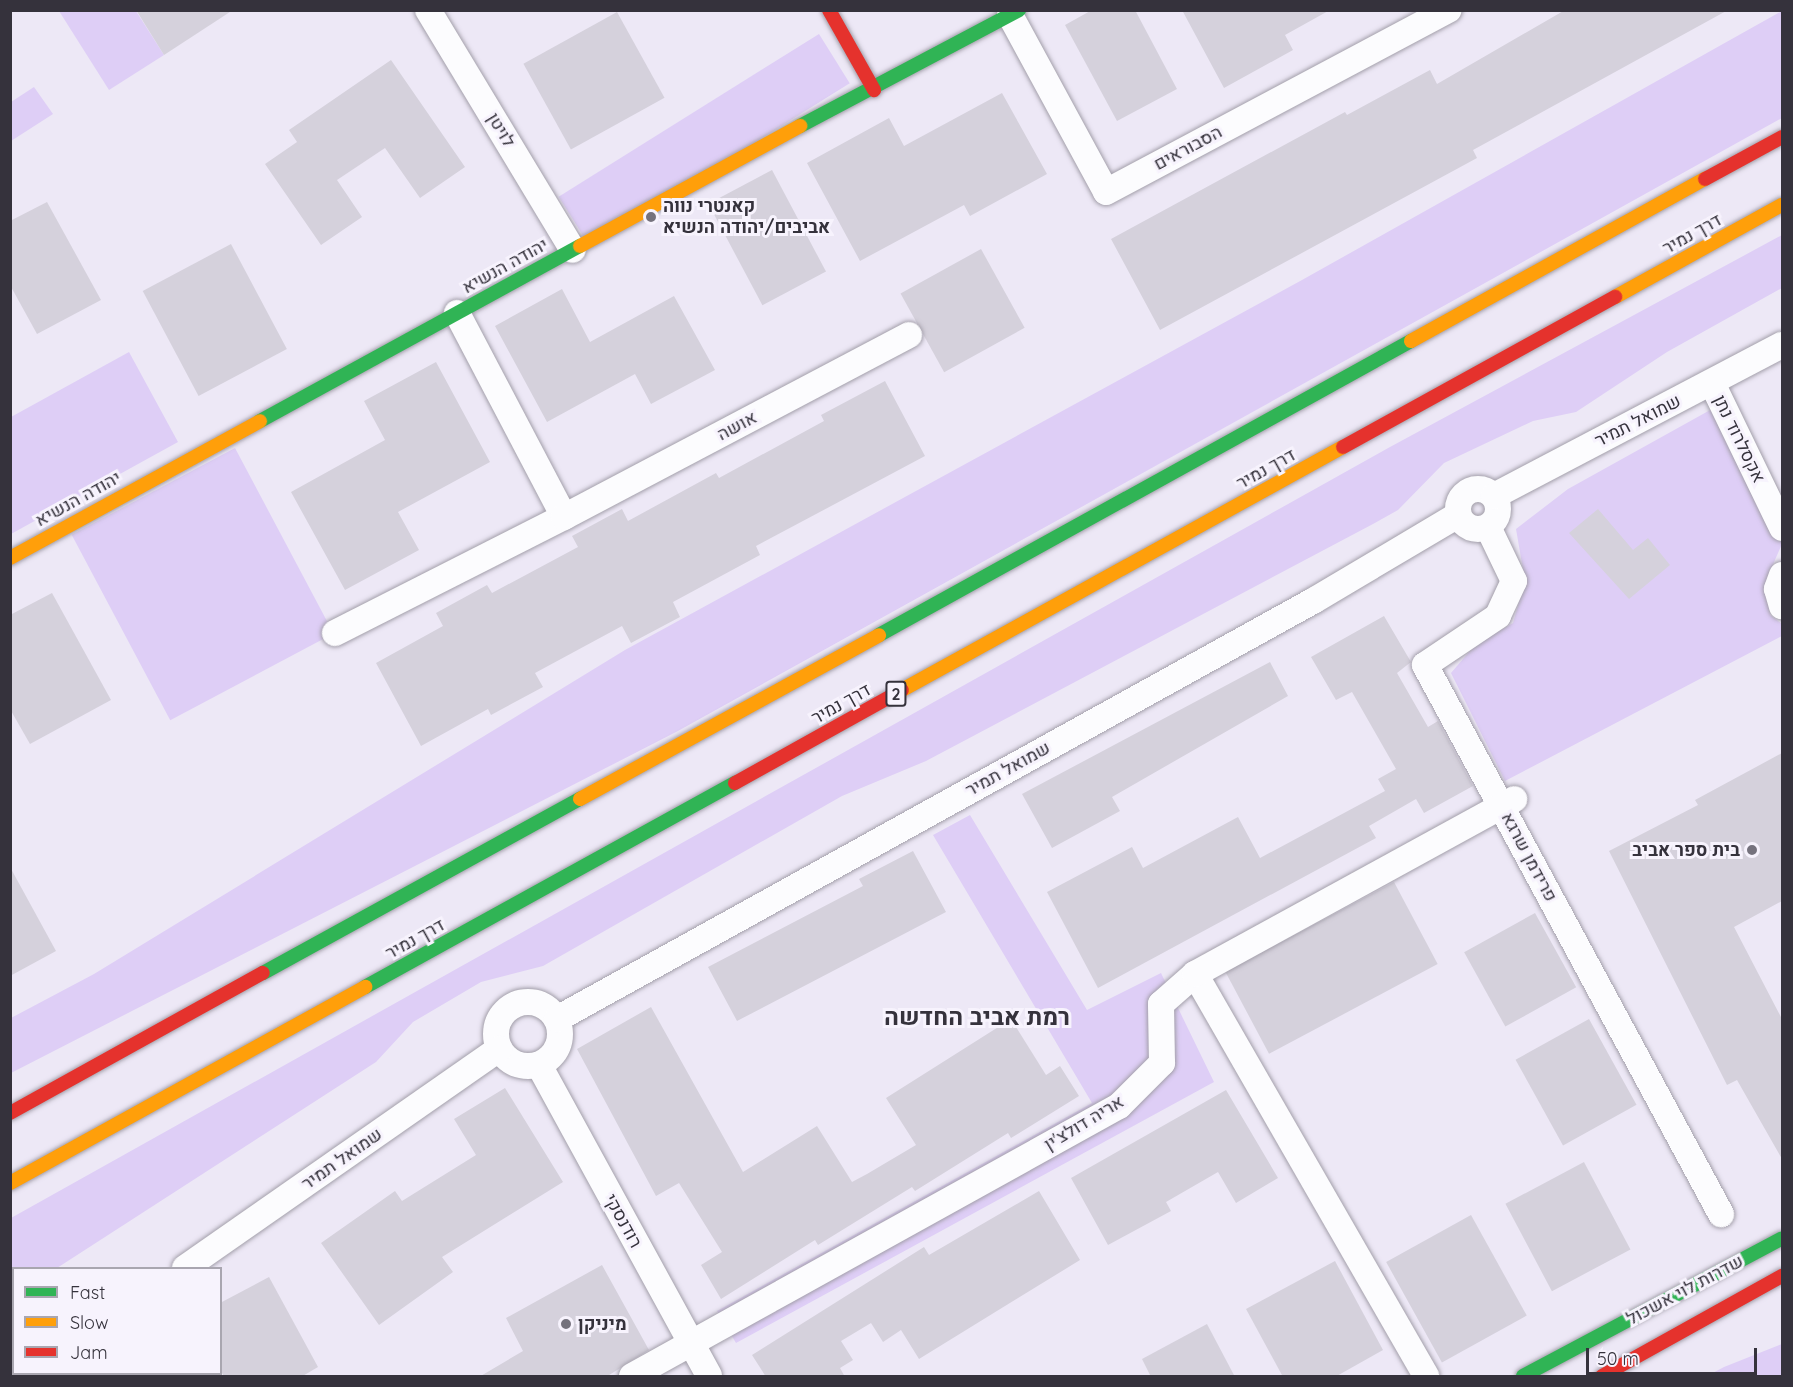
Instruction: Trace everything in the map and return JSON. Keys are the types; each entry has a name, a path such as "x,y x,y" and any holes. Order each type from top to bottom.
{"main road":[{"path":"829,10 874,90"},
{"name":"יהודה הנשיא","path":"10,558 573,249 874,90 1014,13"},
{"path":"10,1113 1782,137"},
{"name":"דרך נמיר","path":"10,1183 1782,205"},
{"name":"שדרות לוי אשכול","path":"1523,1377 1782,1238"},
{"name":"שדרות לוי אשכול","path":"1602,1377 1782,1276"}],"street":[{"name":"לויטן","path":"428,10 573,249"},
{"name":"הסבוראים","path":"1014,13 1106,192 1449,10"},
{"path":"457,313 564,517"},
{"name":"אושה","path":"335,633 564,517 909,334"},
{"name":"שמואל תמיר","path":"1494,496 1782,345"},
{"name":"אקסלרוד נתן","path":"1712,383 1782,528"},
{"path":"1482,489 1494,496 1497,516 1488,527 1471,528 1458,515 1459,501 1468,491 1482,489"},
{"name":"שמואל תמיר","path":"557,1019 1313,601 1458,515"},
{"name":"פרידמן שרגא","path":"1488,527 1514,581 1498,616 1425,664 1508,802 1721,1214"},
{"path":"1782,575 1777,589 1782,606"},
{"name":"אריה דולצ'ין","path":"632,1377 690,1342 1119,1106 1162,1063 1161,1004 1195,974 1508,802"},
{"path":"1195,974 1316,1191 1426,1377"},
{"path":"518,1003 540,1004 557,1019 560,1039 556,1050 539,1065 515,1064 499,1049 496,1026 508,1008 518,1003"},
{"name":"שמואל תמיר","path":"188,1267 499,1049"},
{"name":"רודנסקי","path":"539,1065 709,1377"}],"shaded area":[{"path":"59,11 136,11 164,55 109,90"},
{"path":"1782,11 1782,118 678,731 11,1073 11,1018 94,974 625,650 1302,280"},
{"path":"819,34 850,83 589,246 559,197"},
{"path":"34,87 53,114 11,141 11,102"},
{"path":"1782,235 1782,288 1667,352 1576,412 1533,421 1444,463 1398,510 1373,524 926,761 842,796 543,966 481,982 413,1022 376,1062 59,1267 12,1267 11,1300 11,1218 1390,447"},
{"path":"129,352 178,442 11,534 11,417"},
{"path":"1712,409 1782,544 1767,578 1770,615 1782,624 1782,636 1505,781 1451,673 1475,645 1513,623 1525,581 1516,529 1568,489"},
{"path":"235,448 334,633 170,720 72,535"},
{"path":"970,815 1087,1010 1161,973 1214,1082 736,1343 717,1311 1092,1103 933,835"},
{"path":"1782,1344 1782,1376 1707,1376 1724,1367"}],"building":[{"path":"136,10 233,10 164,55"},
{"path":"1092,10 1135,10 1177,89 1117,121 1065,25"},
{"path":"1182,10 1330,10 1285,35 1293,50 1224,88"},
{"path":"1565,10 1728,10 1473,150 1477,158 1160,330 1111,239 1345,112 1347,115 1430,70 1437,84"},
{"path":"617,12 665,98 571,150 523,64"},
{"path":"391,60 465,167 420,198 385,148 337,180 362,217 321,245 265,164 297,142 289,130"},
{"path":"1002,93 1047,174 970,216 964,205 860,261 807,163 889,118 904,146"},
{"path":"772,170 826,272 762,305 708,204"},
{"path":"47,202 101,300 37,334 10,285 10,221"},
{"path":"231,244 287,349 199,396 143,291"},
{"path":"981,249 1025,328 944,372 901,294"},
{"path":"562,289 590,342 674,296 715,370 651,404 635,374 547,422 495,326"},
{"path":"436,362 490,462 398,512 419,550 345,590 291,492 385,440 364,401"},
{"path":"885,381 925,456 756,546 760,555 673,602 680,617 631,643 622,626 535,673 543,687 491,715 488,709 421,746 376,663 443,626 436,613 487,585 492,593 578,547 572,536 622,509 628,521 716,473 719,478 824,421 821,415"},
{"path":"1598,509 1633,550 1648,538 1670,565 1629,599 1569,533"},
{"path":"52,593 111,700 30,744 10,709 10,615"},
{"path":"1384,616 1411,662 1397,673 1428,727 1438,721 1473,786 1424,813 1416,799 1369,826 1376,838 1098,988 1047,892 1132,847 1143,868 1238,817 1260,858 1385,791 1378,779 1396,769 1352,692 1336,700 1311,657"},
{"path":"1270,662 1288,696 1112,797 1120,811 1052,848 1022,794"},
{"path":"1782,753 1782,901 1734,927 1782,1019 1782,1159 1737,1080 1727,1085 1609,851 1698,805 1695,800"},
{"path":"913,851 946,912 737,1021 708,967 863,886 859,879"},
{"path":"10,867 56,951 10,976"},
{"path":"1394,882 1438,964 1269,1054 1225,972"},
{"path":"1535,913 1576,987 1505,1027 1464,952"},
{"path":"651,1007 743,1172 817,1126 852,1182 867,1174 916,1145 886,1098 1011,1019 1046,1075 1060,1066 1079,1096 1011,1138 1008,1133 915,1191 912,1187 818,1245 815,1240 721,1299 701,1265 722,1252 679,1183 656,1196 577,1049"},
{"path":"1589,1019 1637,1105 1563,1145 1516,1060"},
{"path":"505,1088 563,1182 442,1257 453,1272 379,1325 321,1243 395,1191 402,1201 476,1155 454,1119"},
{"path":"1226,1090 1278,1178 1236,1203 1218,1172 1166,1202 1171,1211 1108,1245 1071,1178"},
{"path":"1584,1162 1630,1249 1552,1291 1505,1204"},
{"path":"1039,1191 1080,1260 919,1359 901,1330 883,1342 871,1323 841,1341 853,1360 840,1368 845,1377 766,1377 752,1355 924,1247 929,1255"},
{"path":"1471,1215 1527,1316 1442,1363 1386,1262"},
{"path":"1335,1261 1383,1350 1335,1377 1283,1377 1246,1309"},
{"path":"602,1265 649,1350 606,1377 479,1377 523,1351 506,1318"},
{"path":"269,1277 318,1367 301,1377 224,1377 222,1373 222,1302"},
{"path":"1207,1324 1235,1377 1151,1377 1142,1359"}],"traffic: fast":[{"path":"800,126 1019,10"},
{"path":"260,421 580,246"},
{"path":"879,635 1411,341"},
{"path":"365,987 735,783"},
{"path":"263,973 580,799"},
{"path":"1523,1376 1782,1238"}],"traffic: slow":[{"path":"580,246 800,126"},
{"path":"1411,341 1705,179"},
{"path":"1615,297 1782,205"},
{"path":"10,558 260,421"},
{"path":"902,690 1343,447"},
{"path":"580,799 879,635"},
{"path":"10,1183 365,987"}],"traffic: jam":[{"path":"829,10 874,90"},
{"path":"1705,179 1782,137"},
{"path":"1343,447 1615,297"},
{"path":"735,783 902,690"},
{"path":"10,1113 263,973"},
{"path":"1602,1376 1782,1276"}],"place":[{"name":"קאנטרי נווה אביבים/יהודה הנשיא","path":"651,217"},
{"name":"בית ספר אביב","path":"1752,850"},
{"name":"מיניקן","path":"566,1324"}],"district":[{"name":"רמת אביב החדשה","path":"977,1017"}]}
